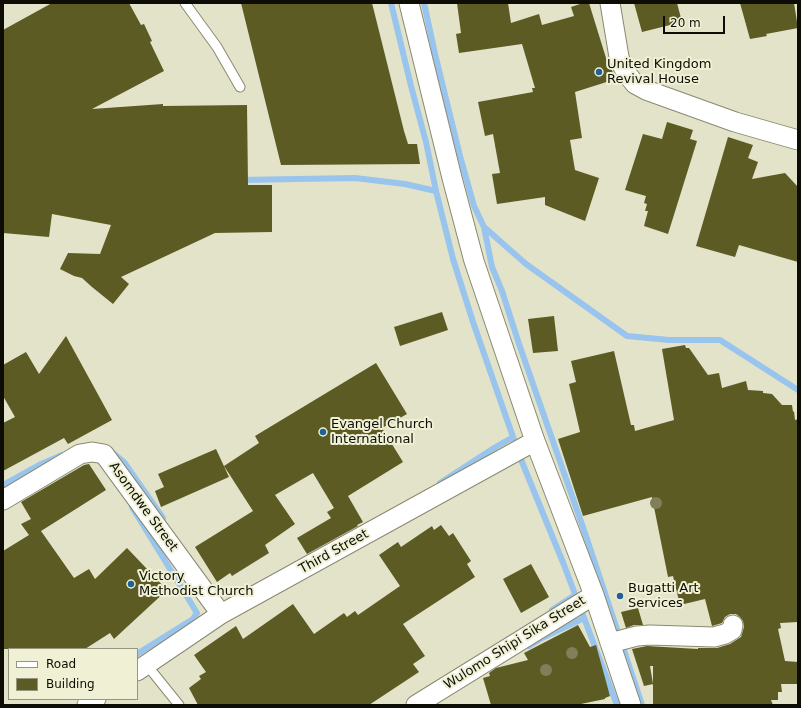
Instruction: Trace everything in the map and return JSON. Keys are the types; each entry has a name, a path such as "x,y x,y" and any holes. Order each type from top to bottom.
{"street":[{"path":"409,3 474,261 535,441 594,594 631,705"},
{"path":"610,3 619,57 627,74 635,84 646,90 735,122 798,140"},
{"name":"Third Street","path":"142,668 221,614 535,441"},
{"name":"Asomdwe Street","path":"3,500 80,454 92,452 104,454 221,614"},
{"name":"Wulomo Shipi Sika Street","path":"416,705 594,594"},
{"path":"610,643 637,636 650,635 714,637 732,630 733,625"}],"lane":[{"path":"184,3 217,47 240,87"},
{"path":"142,668 179,705"}],"building":[{"path":"52,3 129,3 141,25 144,24 152,41 150,42 164,71 92,109 163,104 163,106 247,105 248,185 272,185 272,232 215,233 121,277 129,284 113,304 82,278 60,269 68,253 100,254 111,225 52,214 49,237 3,233 3,30"},
{"path":"241,3 372,3 404,131 408,144 417,144 420,164 281,165"},
{"path":"457,3 508,3 511,23 539,14 542,25 574,16 571,7 583,3 589,3 606,58 616,79 575,92 582,138 570,140 575,170 599,178 585,221 545,205 545,197 497,204 492,174 500,173 493,134 485,136 478,102 533,92 532,88 535,88 522,44 459,53 456,34 461,33"},
{"path":"634,3 677,3 682,22 642,32"},
{"path":"740,3 794,3 798,28 766,34 767,36 750,39"},
{"path":"667,122 693,130 690,139 697,141 668,234 644,226 648,211 645,211 647,204 644,203 646,196 625,190 643,134 662,139"},
{"path":"728,137 753,145 748,158 758,162 752,179 785,173 798,187 798,262 739,245 735,257 696,246"},
{"path":"442,312 448,330 400,346 394,327"},
{"path":"554,316 558,351 533,353 528,319"},
{"path":"66,336 112,420 68,444 64,438 3,471 3,423 15,417 3,396 3,365 26,352 39,374"},
{"path":"685,345 686,348 689,348 708,375 719,373 722,388 746,381 748,390 763,391 763,393 772,394 782,405 792,405 795,420 798,419 798,622 780,623 781,628 778,629 785,661 798,662 798,684 781,684 782,692 778,692 778,700 771,700 773,705 653,705 653,684 644,686 632,649 647,646 698,649 717,648 730,644 741,637 744,627 743,621 736,614 730,614 725,617 722,623 712,626 705,599 680,605 673,576 668,577 652,497 583,516 558,439 580,432 569,384 576,382 571,361 614,351 631,425 634,425 635,431 674,420 662,349","holes":["650,666 653,666 653,684"]},
{"name":"Evangel Church International","path":"376,363 407,414 382,428 403,462 348,496 363,522 307,554 297,538 331,518 327,512 334,508 313,473 275,495 295,524 265,545 269,553 232,576 230,573 217,582 195,547 253,511 224,466 259,443 255,436"},
{"path":"216,449 229,477 161,507 155,491 164,487 158,474"},
{"path":"89,464 106,490 41,531 74,578 89,569 95,579 127,548 167,590 114,639 110,633 87,648 3,649 3,551 29,535 21,524 31,519 21,502 84,465"},
{"path":"441,525 449,536 453,533 471,561 467,564 475,577 403,624 425,656 413,664 419,672 369,705 198,705 189,688 201,679 199,676 206,672 194,655 236,626 243,639 293,604 314,634 344,613 347,617 355,611 358,615 400,586 379,555 398,542 401,547 432,526 434,530"},
{"path":"531,564 549,597 521,613 503,579"},
{"path":"638,608 643,625 634,625 626,628 621,612"},
{"path":"578,625 590,647 596,645 610,696 605,699 576,705 491,705 483,678 490,676 489,673 496,668 528,660 524,653"}],"waterway":[{"path":"391,3 426,142 436,191 453,259 473,322 520,457 564,565 617,705"},
{"path":"424,3 460,156 474,206 484,227 492,267 502,291 586,536 642,705"},
{"path":"240,180 355,178 405,184 436,191"},
{"path":"484,227 526,264 627,336 669,340 720,340 798,390"},
{"path":"440,483 513,437"},
{"path":"113,453 124,462 163,518"},
{"path":"3,485 39,465 62,455"},
{"path":"132,507 197,613 193,619 138,653"},
{"path":"552,610 575,595"},
{"path":"529,646 542,638 584,618"}],"place":[{"name":"United Kingdom Revival House","path":"599,72"},
{"name":"Evangel Church International","path":"323,432"},
{"name":"Victory Methodist Church","path":"131,584"},
{"name":"Bugatti Art Services","path":"620,596"}]}
